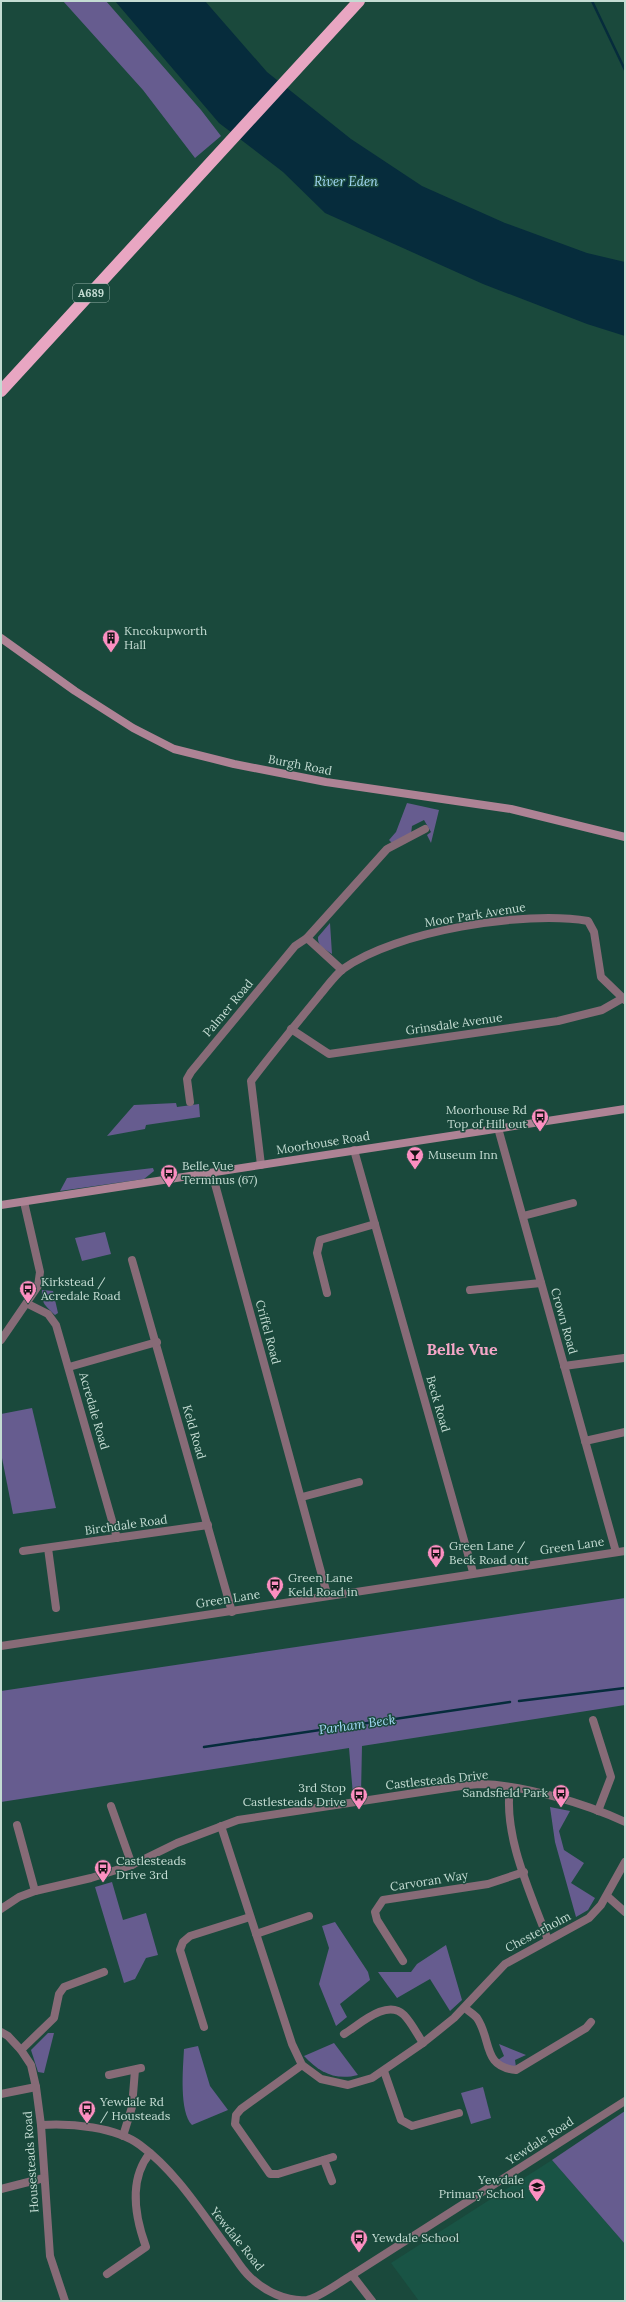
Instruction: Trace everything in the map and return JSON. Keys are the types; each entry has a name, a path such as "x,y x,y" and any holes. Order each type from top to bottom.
{"highway":[{"name":"A689","path":"1,391 356,5"}],"street":[{"name":"Burgh Road","path":"1,638 75,691 133,728 174,749 234,764 326,782 511,809 625,837"},
{"name":"Palmer Road","path":"190,1102 187,1079 191,1072 295,946 307,938 387,849 425,829"},
{"name":"Moor Park Avenue","path":"261,1165 251,1081 291,1029 342,970 370,953 434,932 521,918 567,917 588,921 594,932 602,977 624,999"},
{"path":"307,938 342,970"},
{"name":"Grinsdale Avenue","path":"291,1029 329,1054 558,1021 602,1010 624,999"},
{"name":"Moorhouse Road","path":"1,1205 625,1109"},
{"name":"Crown Road","path":"498,1128 616,1552"},
{"name":"Beck Road","path":"354,1150 473,1572"},
{"name":"Criffel Road","path":"212,1173 302,1497 327,1594"},
{"path":"1,1340 28,1304 38,1286 40,1272 24,1202"},
{"path":"523,1216 574,1203"},
{"path":"328,1293 317,1253 320,1240 375,1224"},
{"name":"Keld Road","path":"132,1260 157,1342 232,1612"},
{"name":"Crown Road","path":"470,1290 541,1283"},
{"name":"Acredale Road","path":"28,1304 48,1314 56,1325 117,1538"},
{"path":"69,1367 157,1342"},
{"name":"Crown Road","path":"564,1366 624,1358"},
{"path":"585,1441 625,1432"},
{"path":"302,1497 358,1482"},
{"name":"Birchdale Road","path":"23,1551 208,1525"},
{"path":"48,1548 56,1608"},
{"name":"Green Lane","path":"1,1646 232,1612 327,1594 625,1550"},
{"path":"593,1720 610,1777 598,1811"},
{"name":"Castlesteads Drive","path":"1,1908 19,1897 35,1891 91,1878 132,1865 221,1826 254,1817 440,1789 479,1784 510,1787 598,1811 625,1822"},
{"path":"510,1787 508,1806 509,1823 524,1872 548,1940"},
{"path":"112,1806 132,1865"},
{"path":"16,1825 35,1891"},
{"name":"Chesterholm","path":"221,1826 292,2044 302,2065 321,2079 348,2085 372,2078 423,2043 465,2008 505,1964 589,1918 607,1896 625,1862"},
{"name":"Carvoran Way","path":"403,1961 377,1920 375,1912 383,1900 488,1884 524,1872"},
{"path":"607,1896 625,1912"},
{"path":"204,2027 180,1950 183,1942 190,1936 250,1916"},
{"path":"256,1934 309,1916"},
{"path":"21,2050 54,2018 59,1994 64,1987 104,1972"},
{"path":"465,2008 476,2017 493,2061 504,2069 516,2070 586,2028 591,2022"},
{"path":"344,2034 383,2010 394,2009 403,2014 423,2043"},
{"name":"Housesteads Road","path":"1,2032 8,2036 21,2050 31,2066 36,2087 41,2125 50,2256 64,2301"},
{"path":"302,2065 241,2109 236,2115 235,2124 270,2174 278,2174 333,2157"},
{"path":"109,2075 138,2069 132,2107 123,2136"},
{"path":"384,2071 401,2120 406,2124 412,2126 459,2113"},
{"path":"1,2094 36,2087"},
{"name":"Yewdale Road","path":"41,2125 61,2124 82,2126 123,2136 150,2153 168,2170 250,2278 272,2293 295,2301 309,2300 352,2275 625,2101"},
{"path":"107,2274 146,2247 137,2222 136,2190 138,2173 150,2153"},
{"path":"324,2160 332,2182"},
{"path":"1,2189 44,2178"},
{"path":"352,2275 372,2301"}],"shaded area":[{"path":"63,1 106,1 201,110 221,136 195,158 143,90"},
{"path":"407,803 439,810 431,843 427,835 431,832 424,820 412,826 411,834 392,843 389,840 396,832"},
{"path":"330,923 332,954 322,947 318,940 318,937"},
{"path":"176,1103 177,1107 199,1104 200,1117 146,1125 145,1129 107,1136 134,1105"},
{"path":"153,1168 154,1171 144,1179 60,1191 67,1178"},
{"path":"105,1232 111,1254 82,1261 75,1238"},
{"path":"42,1290 53,1291 58,1313 55,1315 43,1302"},
{"path":"32,1408 56,1508 13,1514 1,1453 1,1414"},
{"path":"625,1598 625,1705 362,1746 361,1794 353,1795 349,1748 1,1802 1,1691"},
{"path":"550,1807 570,1811 559,1831 564,1850 584,1863 571,1883 595,1898 588,1910 576,1917 555,1842"},
{"path":"112,1882 123,1920 146,1913 158,1955 146,1958 135,1979 124,1983 95,1887"},
{"path":"335,1922 368,1972 370,1980 340,2004 347,2017 336,2026 319,1984 329,1948 322,1926"},
{"path":"446,1945 462,2000 450,2011 430,1979 397,1998 378,1972 411,1972 417,1964"},
{"path":"48,2033 54,2033 44,2073 38,2072 31,2050"},
{"path":"334,2043 358,2075 342,2077 328,2074 316,2067 304,2056"},
{"path":"499,2044 526,2055 515,2060 516,2067 505,2066 498,2060 504,2056"},
{"path":"198,2046 210,2086 228,2110 192,2125 188,2119 183,2100 184,2049"},
{"path":"483,2087 491,2118 471,2124 461,2093"},
{"path":"625,2111 625,2244 552,2160"},
{"name":"Yewdale Primary School","path":"552,2160 625,2244 625,2301 419,2301 391,2263"}],"water":[{"name":"River Eden","path":"115,1 205,1 267,72 351,139 422,186 505,223 587,253 625,262 625,336 587,324 483,284 325,213 283,172 219,123"}],"waterway":[{"path":"592,1 625,70"},
{"name":"Parham Beck","path":"519,1701 625,1688"},
{"name":"Parham Beck","path":"204,1747 510,1702"}],"place":[{"name":"Kncokupworth Hall","path":"111,653"},
{"name":"Moorhouse Rd Top of Hill out","path":"540,1132"},
{"name":"Museum Inn","path":"415,1170"},
{"name":"Belle Vue Terminus (67)","path":"169,1188"},
{"name":"Kirkstead / Acredale Road","path":"28,1304"},
{"name":"Green Lane / Beck Road out","path":"436,1568"},
{"name":"Green Lane Keld Road in","path":"275,1600"},
{"name":"Sandsfield Park","path":"561,1808"},
{"name":"3rd Stop Castlesteads Drive","path":"359,1810"},
{"name":"Castlesteads Drive 3rd","path":"103,1883"},
{"name":"Yewdale Rd / Housteads","path":"87,2124"},
{"name":"Yewdale Primary School","path":"537,2202"},
{"name":"Yewdale School","path":"359,2253"}],"district":[{"name":"Belle Vue","path":"462,1349"}]}
